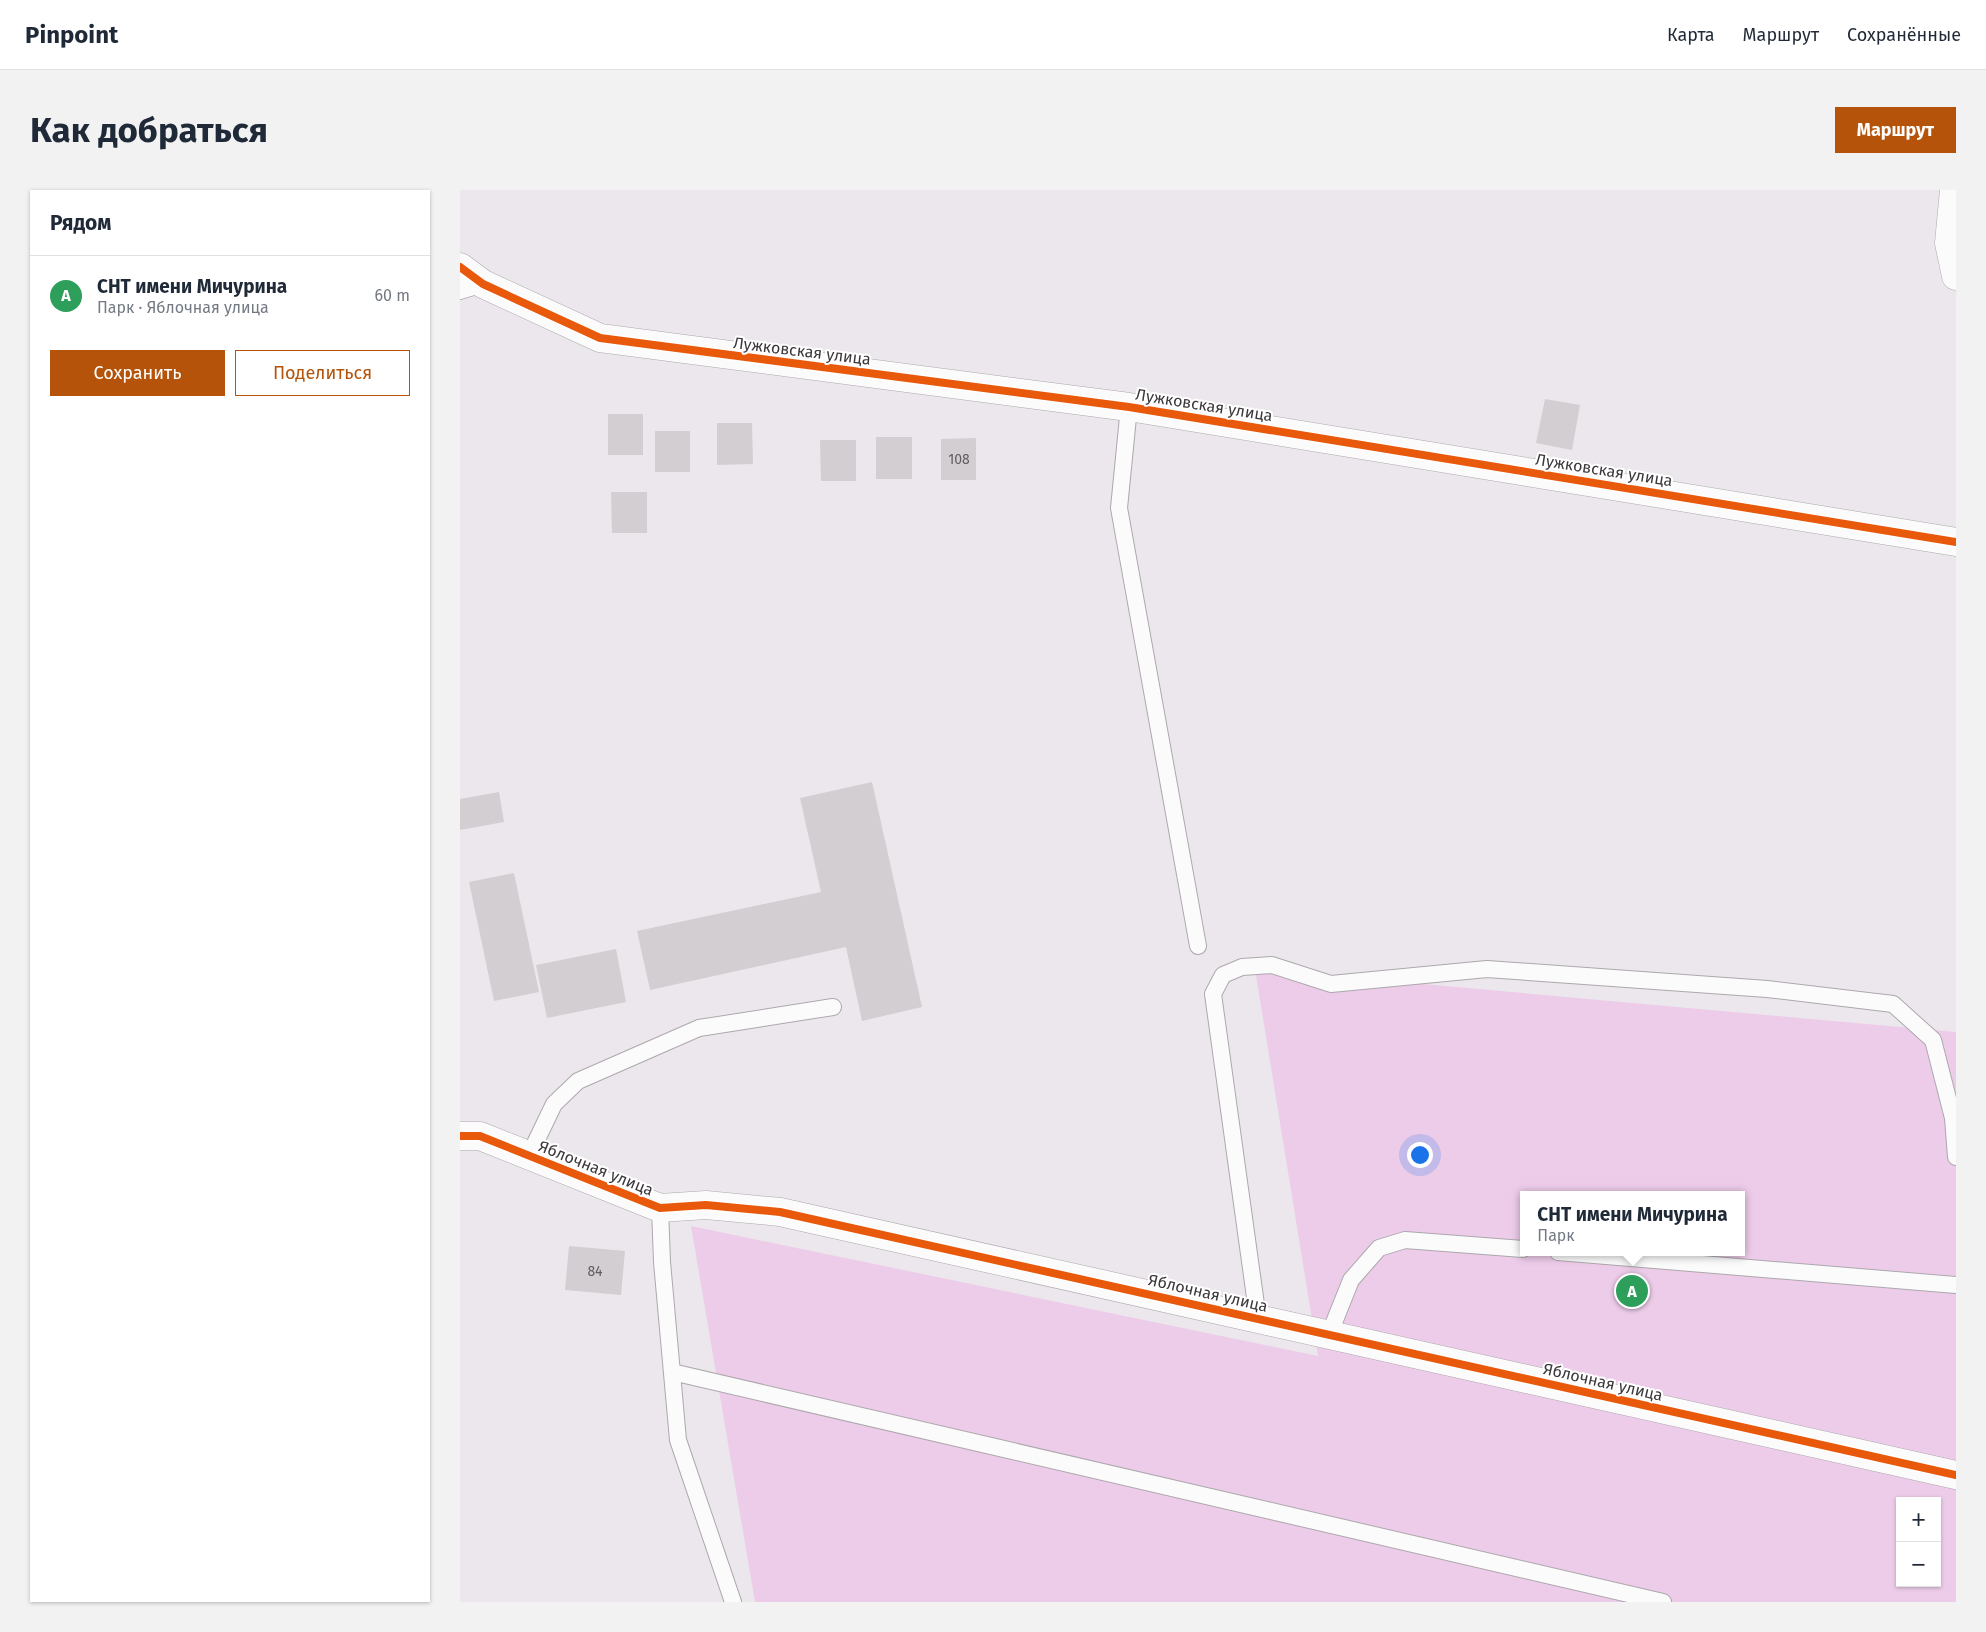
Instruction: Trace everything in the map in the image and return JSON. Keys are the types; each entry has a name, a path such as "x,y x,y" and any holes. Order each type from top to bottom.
{"street":[{"path":"1954,190 1949,244 1956,276"},
{"name":"Лужковская улица","path":"460,267 472,288 600,338 1128,407 1956,542"},
{"name":"Яблочная улица","path":"460,1136 480,1136 660,1208 706,1205 780,1212 1956,1475"}],"lane":[{"path":"1128,407 1118,508 1198,946"},
{"path":"1258,1319 1212,994 1223,976 1242,967 1272,965 1331,984 1487,969 1767,988 1893,1004 1933,1040 1953,1118 1956,1157"},
{"path":"529,1156 554,1104 578,1081 699,1028 833,1007"},
{"path":"660,1208 662,1262 678,1440 733,1602"},
{"path":"1329,1335 1351,1280 1379,1248 1406,1240 1520,1249"},
{"path":"1606,1256 1956,1285"},
{"path":"672,1372 1663,1602"}],"shaded area":[{"path":"1255,969 1956,1032 1956,1602 755,1602 691,1226 1318,1356"}],"building":[{"path":"1545,399 1580,405 1572,450 1536,443"},
{"path":"608,414 643,414 643,455 608,455"},
{"path":"717,423 752,423 753,464 717,465"},
{"path":"655,431 690,431 690,472 655,472"},
{"path":"876,437 912,437 912,479 876,479"},
{"path":"976,438 976,480 941,480 941,439"},
{"path":"820,440 856,440 856,481 821,481"},
{"path":"611,492 647,492 647,533 612,533"},
{"path":"872,782 922,1007 862,1021 846,947 650,990 637,931 821,892 800,798"},
{"path":"499,792 504,822 460,830 460,799"},
{"path":"514,873 539,992 494,1001 469,882"},
{"path":"616,949 626,1002 547,1018 536,965"},
{"path":"569,1246 625,1251 621,1295 565,1290"}],"cycle path":[{"path":"460,267 483,284 600,338 1129,407 1956,542"},
{"path":"460,1136 480,1136 660,1208 706,1205 780,1212 1956,1475"}],"place":[{"name":"СНТ имени Мичурина","path":"1632,1291"}]}
